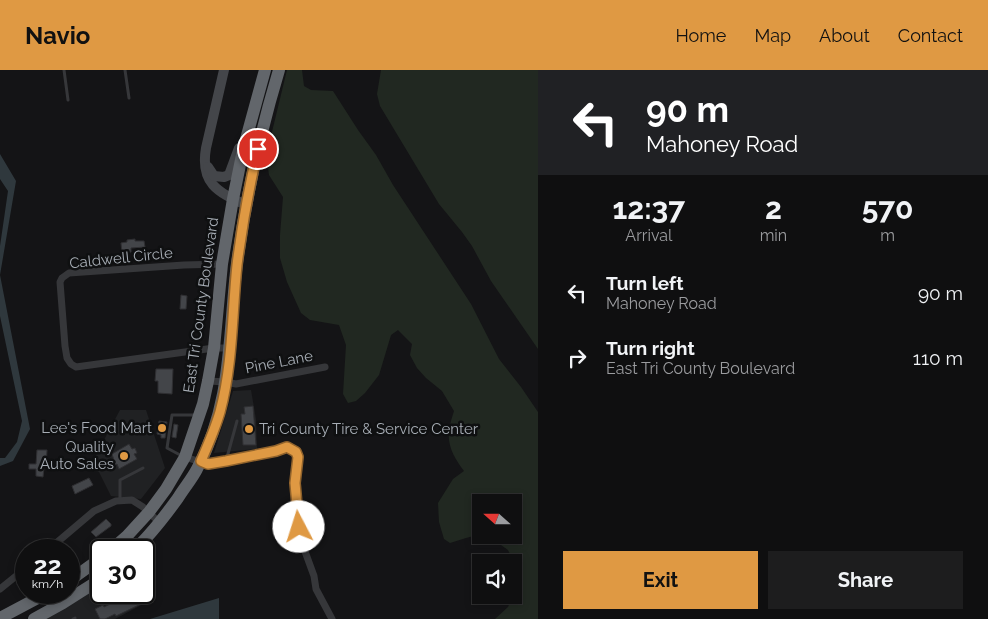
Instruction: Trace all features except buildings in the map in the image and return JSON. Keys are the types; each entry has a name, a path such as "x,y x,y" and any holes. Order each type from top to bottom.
{"highway":[{"name":"East Tri County Boulevard","path":"124,539 149,512 166,489 185,457 199,415 214,348 222,264 233,199 243,150 265,70"},
{"name":"East Tri County Boulevard","path":"144,539 169,511 196,472 215,428 220,411 226,382 237,264 246,205 261,132 279,70"},
{"path":"34,619 50,615 90,586"},
{"path":"0,618 26,604"}],"main road":[{"path":"224,70 204,159 205,170 209,181 215,188 246,205"},
{"path":"208,138 208,167 214,176 224,177 229,174 256,102"}],"street":[{"name":"Caldwell Circle","path":"222,264 69,273 60,282 65,346 71,364 76,367 214,348 230,348"},
{"name":"Pine Lane","path":"208,381 236,384 325,367"},
{"path":"185,457 208,464 276,451 287,447 296,452 298,457 295,483 299,527 303,546 314,576 316,589 332,619"},
{"path":"61,539 94,511 120,501 132,500 160,522"},
{"path":"0,589 15,577"}],"lane":[{"path":"64,70 68,100"},
{"path":"125,70 129,98"},
{"path":"185,457 167,448 172,415 199,415"},
{"path":"226,461 237,421"},
{"path":"120,501 120,480 143,468"}],"shaded area":[{"path":"287,70 302,70 304,86 311,90 333,91 471,304 499,359 538,412 538,619 495,619 509,604 522,604 522,554 510,554 500,544 522,544 522,494 472,494 472,537 450,543 444,539 439,522 438,503 453,479 464,471 450,447 449,441 449,430 454,411 442,391 417,368 410,355 412,344 398,330 391,335 379,375 365,393 356,401 348,403 343,394 346,345 339,325 310,320 301,313 287,282 280,258 283,197 269,175 267,160"},
{"path":"381,70 538,70 538,349 491,281 472,246 439,204 380,106 377,94"},
{"path":"0,154 16,181 0,275 0,246 8,191 0,179"},
{"path":"0,275 30,429 13,461 0,466 0,458 5,458 17,442 22,421 0,316"},
{"path":"251,390 256,419 257,449 214,453 233,391"},
{"path":"120,410 146,410 165,468 141,499 111,496 99,472 88,470"},
{"path":"90,592 90,604 143,604 115,619 44,619 71,604 80,604 80,599"},
{"path":"219,598 219,619 150,619"}],"place":[{"name":"Lee's Food Mart","path":"162,428"},
{"name":"Tri County Tire & Service Center","path":"249,429"},
{"name":"Quality Auto Sales","path":"124,456"}],"route":[{"path":"258,149 246,205 237,264 226,382 215,428 201,461 208,464 276,451 287,447 296,452 298,457 295,483 299,527"}]}
